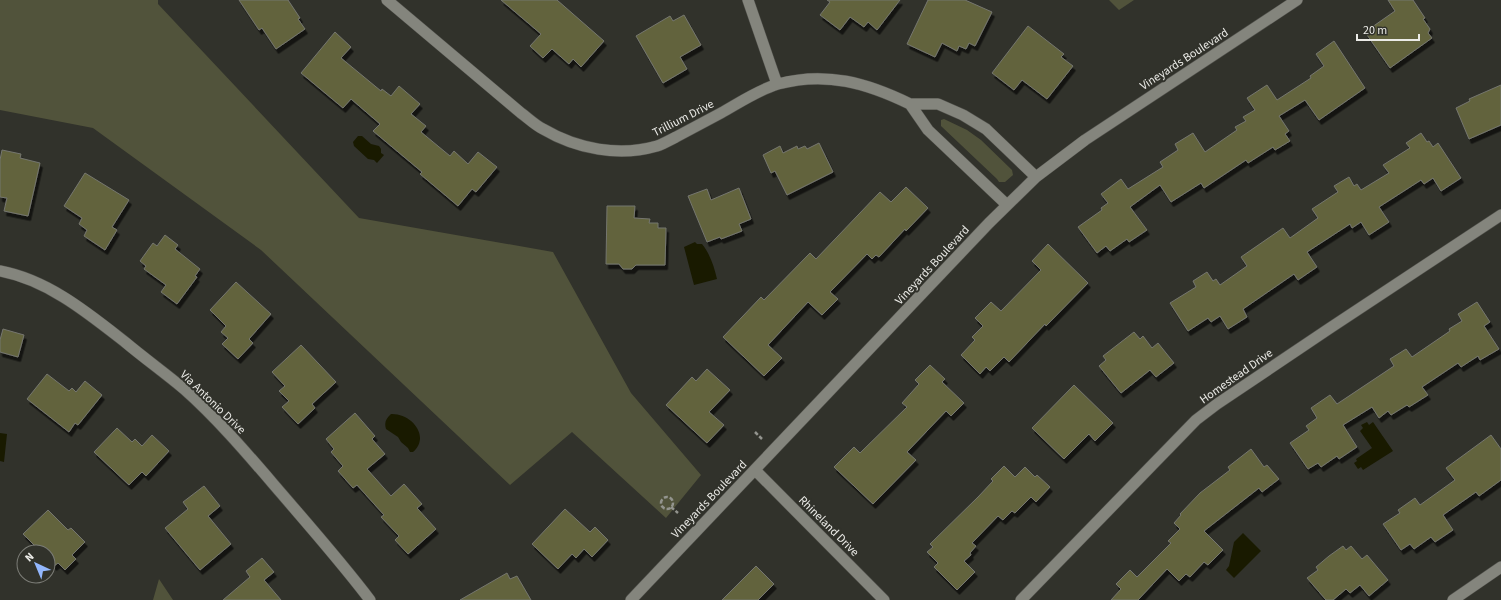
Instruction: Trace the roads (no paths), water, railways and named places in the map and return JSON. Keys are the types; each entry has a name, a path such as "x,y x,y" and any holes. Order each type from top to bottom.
{"street":[{"name":"Trillium Drive","path":"387,0 542,129 560,138 596,150 627,151 658,146 757,93 777,84 800,80 827,78 864,84 910,104 938,104 963,115 986,129 1036,177"},
{"path":"748,0 777,84"},
{"name":"Vineyards Boulevard","path":"631,600 1007,205 1036,177 1085,140 1297,0"},
{"path":"910,104 928,130 1007,205"},
{"name":"Homestead Drive","path":"1021,600 1196,420 1217,404 1330,328 1501,215"},
{"name":"Via Antonio Drive","path":"0,271 30,280 53,291 92,316 184,389 222,426 260,468 348,571 370,600"},
{"name":"Rhineland Drive","path":"755,470 884,600"},
{"path":"1453,600 1501,567"}]}
